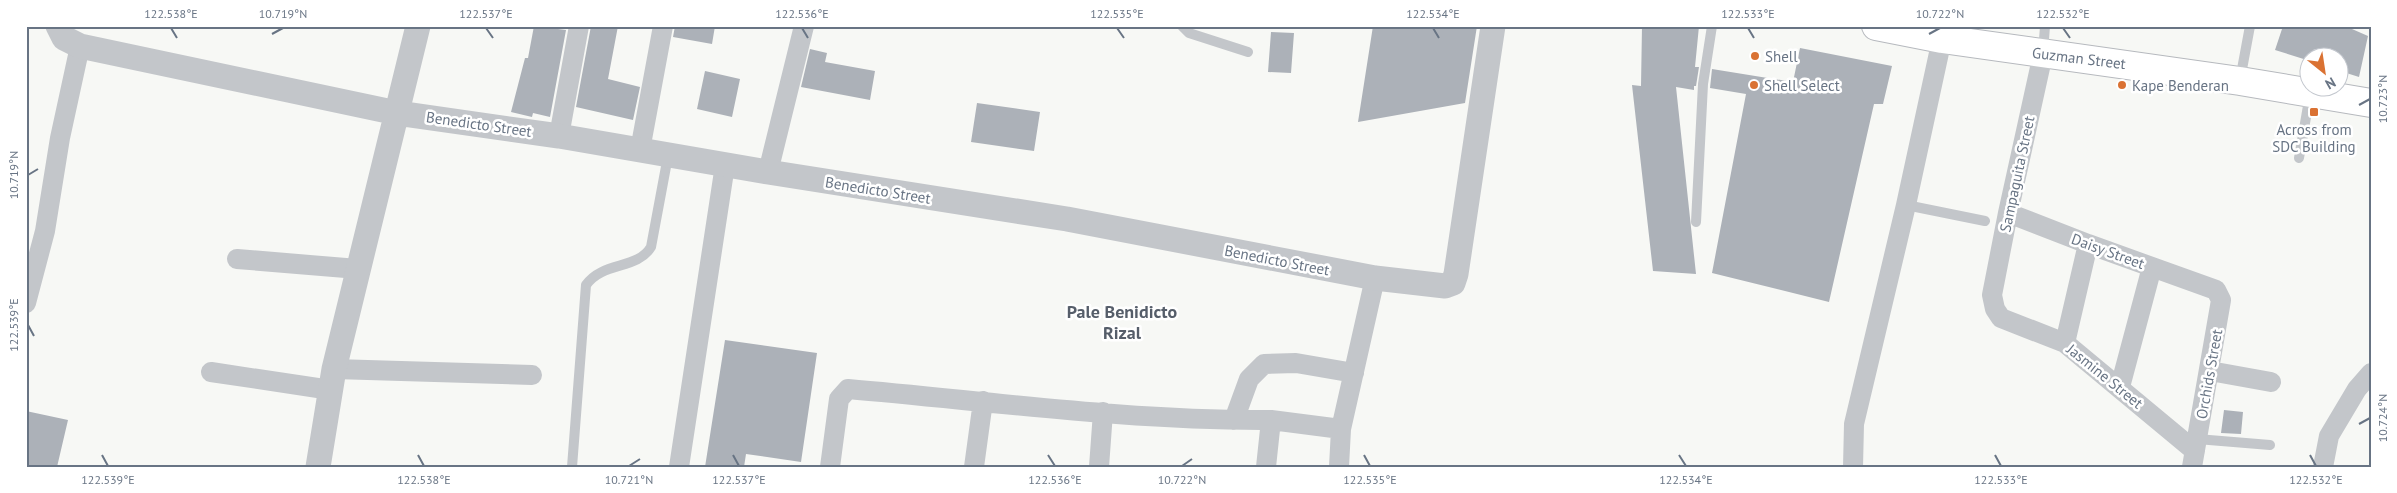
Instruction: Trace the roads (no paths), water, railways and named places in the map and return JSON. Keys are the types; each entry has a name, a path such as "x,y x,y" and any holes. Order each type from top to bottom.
{"main road":[{"name":"Guzman Street","path":"1893,28 1942,39 2240,81 2300,92"},
{"name":"Guzman Street","path":"2337,98 2371,103"}],"street":[{"name":"Benedicto Street","path":"58,26 64,38 80,46 397,113 559,136 668,156 1067,219 1375,278 1444,286 1453,283 1458,265 1493,26"},
{"path":"318,467 333,380 358,269 418,26"},
{"path":"559,136 579,26"},
{"path":"640,150 663,26"},
{"path":"768,172 804,26"},
{"path":"1853,467 1854,424 1906,205 1942,39"},
{"path":"26,302 46,231 60,138 80,46"},
{"name":"Sampaguita Street","path":"1992,294 2043,54"},
{"path":"686,464 732,166"},
{"name":"Daisy Street","path":"2008,212 2088,244 2209,286"},
{"path":"2065,343 2088,244"},
{"path":"237,259 358,269"},
{"path":"2120,387 2152,267"},
{"path":"1338,467 1341,429 1375,278"},
{"name":"Orchids Street","path":"2195,452 2210,371 2220,300 2216,290 2209,286"},
{"name":"Jasmine Street","path":"1992,294 1995,309 2002,318 2065,343 2120,387 2195,452"},
{"path":"1234,420 1249,379 1264,364 1296,363 1354,373"},
{"path":"2210,371 2271,382"},
{"path":"211,372 333,380 532,375"},
{"path":"2323,467 2329,436 2357,389 2371,373"},
{"path":"830,467 839,399 848,389 1102,412 1234,420 1271,420 1341,429"},
{"path":"974,467 983,401"},
{"path":"1099,467 1102,412"},
{"path":"1266,467 1271,420"}],"lane":[{"path":"1182,26 1189,33 1248,52"},
{"path":"1696,222 1704,84 1712,26"},
{"path":"2043,54 2045,26"},
{"path":"2240,81 2250,26"},
{"path":"2299,158 2309,98"},
{"path":"572,467 586,285 596,274 640,258 648,252 651,247 668,156"},
{"path":"1906,205 1985,221"},
{"path":"2195,452 2270,445"}],"place":[{"name":"Shell","path":"1755,56"},
{"name":"Shell Select","path":"1754,85"},
{"name":"Kape Benderan","path":"2122,85"},
{"name":"Across from SDC Building","path":"2314,112"}],"district":[{"name":"Pale Benidicto Rizal","path":"1122,321"}]}
